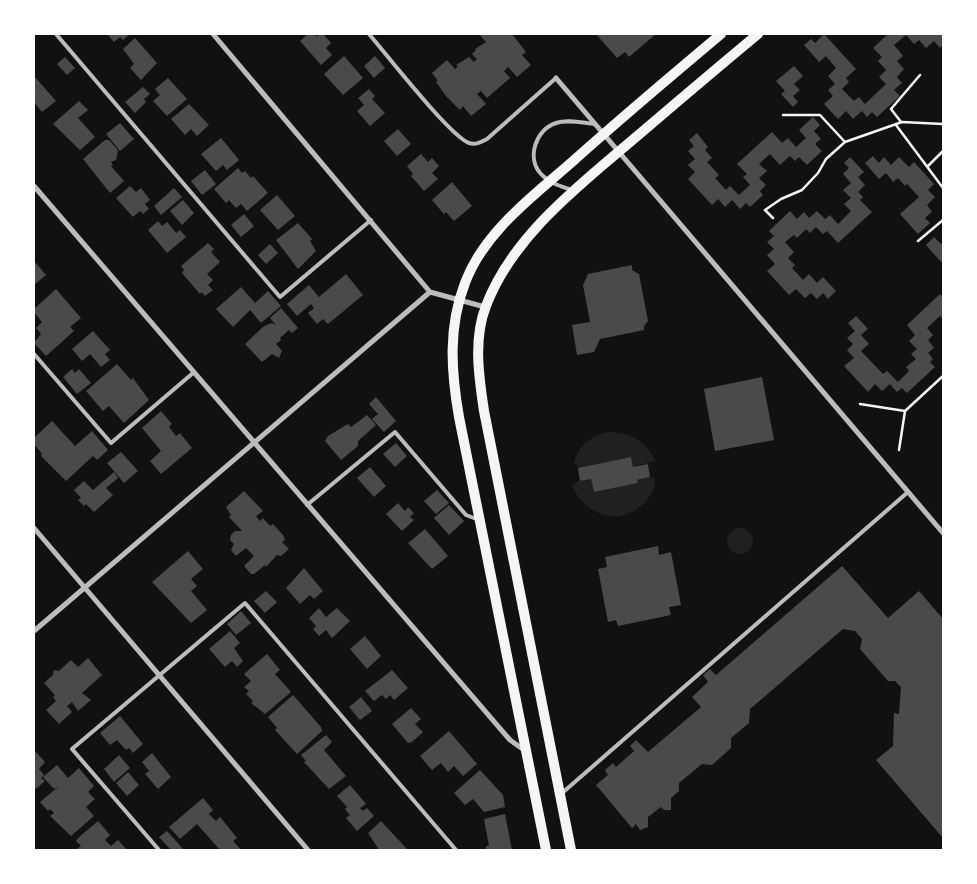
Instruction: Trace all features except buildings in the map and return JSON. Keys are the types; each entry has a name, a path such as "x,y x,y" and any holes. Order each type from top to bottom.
{"main road":[{"path":"546,850 452,377 452,342 459,300 474,264 485,246 512,215 603,134 721,34"},
{"path":"571,850 484,411 478,352 485,307 495,285 516,252 575,191 758,34"}],"street":[{"path":"213,34 430,292 485,307"},
{"path":"556,78 943,533"},
{"path":"34,186 510,740 526,752"},
{"path":"34,630 430,292"},
{"path":"34,528 308,850"}],"lane":[{"path":"56,34 280,297 371,220"},
{"path":"369,34 447,126 467,142 477,144 487,139 556,78"},
{"path":"575,191 549,182 540,173 533,160 534,149 540,134 549,126 558,122 595,124"},
{"path":"34,354 110,443 193,373"},
{"path":"307,506 396,432 466,514 480,520"},
{"path":"560,795 908,492"},
{"path":"159,850 72,749 244,603 456,850"}],"path":[{"path":"902,122 891,109 920,75"},
{"path":"783,115 820,115 845,142"},
{"path":"773,218 765,210 781,199 802,190 818,174 826,159 845,142 902,122 943,124"},
{"path":"895,125 943,188"},
{"path":"928,166 943,151"},
{"path":"918,241 943,220"},
{"path":"899,450 905,411 943,376"},
{"path":"860,404 905,411"}],"shaded area":[{"path":"609,432 617,432 637,439 652,454 655,461 633,467 631,457 578,468 574,463 582,446 597,436"},
{"path":"652,477 655,479 655,486 650,495 635,511 624,515 604,515 594,511 585,504 572,486 576,482 591,479 594,492 637,483 637,480"},
{"path":"740,528 749,532 753,541 749,550 740,554 731,550 727,541 731,532"}]}
